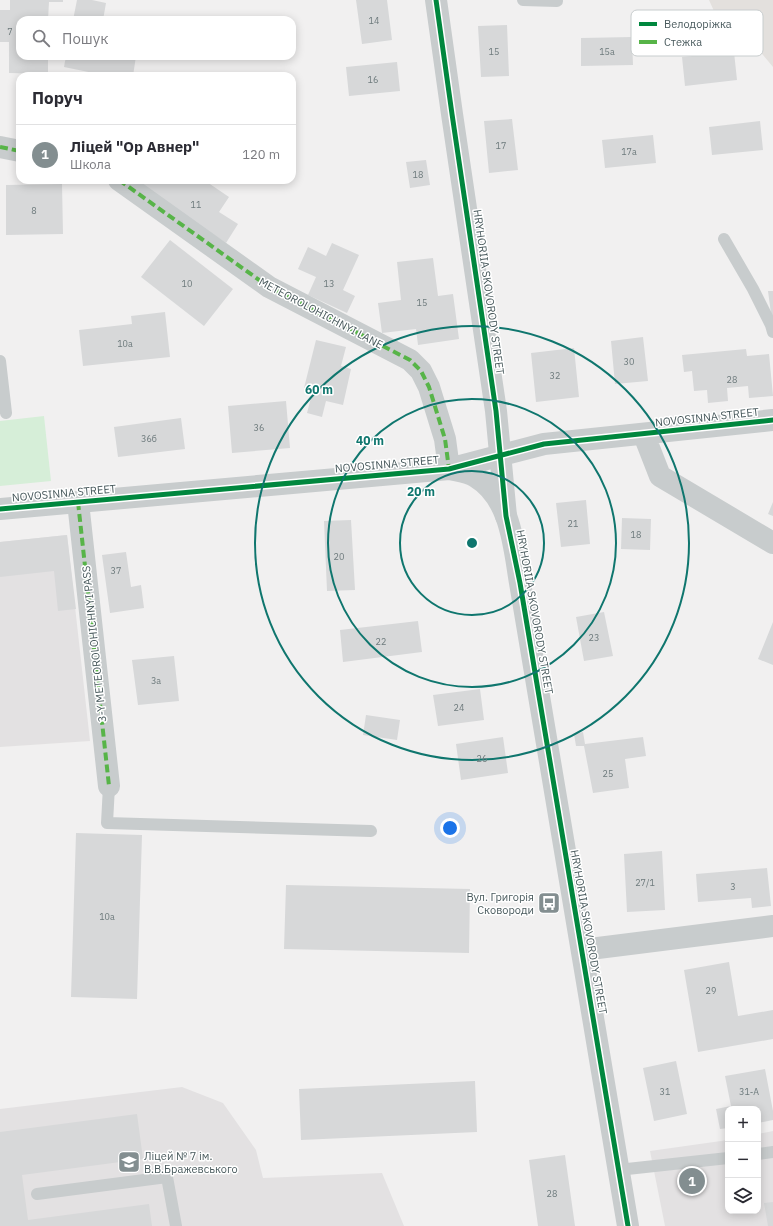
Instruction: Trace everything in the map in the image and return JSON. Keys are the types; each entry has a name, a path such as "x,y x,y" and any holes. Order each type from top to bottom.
{"street":[{"name":"HRYHORIIA SKOVORODY STREET","path":"436,0 496,411 506,516 520,583 628,1226"},
{"path":"0,147 16,150"},
{"name":"METEOROLOHICHNYI LANE","path":"125,184 269,288 410,360 421,371 429,387 445,439 449,468"},
{"name":"NOVOSINNA STREET","path":"0,509 449,468 544,444 644,435 773,420"},
{"path":"644,435 660,476 773,543"},
{"name":"NOVOSINNA STREET","path":"449,468 475,476"},
{"name":"HRYHORIIA SKOVORODY STREET","path":"475,476 486,484 506,516"},
{"name":"3-Y METEOROLOHICHNYI PASS","path":"78,502 109,786"},
{"path":"582,950 773,926"}],"lane":[{"path":"523,0 557,1"},
{"path":"724,239 753,289 773,332"},
{"path":"0,361 6,413"},
{"path":"109,786 107,823 371,831"},
{"path":"761,1154 773,1152"},
{"path":"618,1170 725,1158"},
{"path":"37,1194 167,1177 176,1226"}],"shaded area":[{"path":"709,0 773,0 773,67 763,55 763,10 714,10"},
{"path":"67,535 90,741 0,747 0,542"},
{"name":"Ліцей № 7 ім. В.В.Бражевського","path":"182,1087 223,1103 256,1150 263,1178 382,1173 404,1226 0,1226 0,1109"},
{"path":"773,1131 773,1226 665,1226 650,1151 725,1140 725,1214 761,1214 761,1133"}],"green space":[{"path":"44,416 51,481 0,486 0,421"}],"building":[{"path":"10,0 63,0 63,2 49,2 48,16 16,16 16,60 48,60 48,72 9,73 9,42 0,42 0,10 10,10"},
{"path":"77,0 92,0 106,3 104,16 74,16"},
{"path":"356,0 387,0 392,40 362,44"},
{"path":"507,25 509,76 481,77 478,26"},
{"path":"631,37 631,56 633,56 633,65 581,66 581,38"},
{"path":"734,56 737,80 685,86 682,57"},
{"path":"65,60 135,60 134,72 88,72 64,67"},
{"path":"397,62 400,91 349,96 346,67"},
{"path":"512,119 518,170 489,173 484,121"},
{"path":"760,121 763,150 712,155 709,127"},
{"path":"653,135 656,163 605,168 602,140"},
{"path":"426,160 430,185 410,188 406,162"},
{"path":"62,184 63,234 6,235 6,185"},
{"path":"210,184 229,197 219,212 238,224 226,243 139,185"},
{"path":"170,240 233,289 204,326 141,277"},
{"path":"332,243 359,255 343,290 355,296 347,313 308,295 316,277 298,269 308,247 326,256"},
{"path":"433,258 438,296 453,294 459,339 418,345 416,329 382,333 378,303 401,300 397,262"},
{"path":"768,291 773,291 773,321 772,321"},
{"path":"165,312 170,357 83,366 79,330 132,324 131,316"},
{"path":"643,337 648,381 615,384 611,341"},
{"path":"316,340 346,347 341,366 351,369 343,405 326,401 322,417 307,413 313,390 304,388"},
{"path":"574,348 579,397 536,402 531,353"},
{"path":"746,349 747,356 769,354 773,396 749,398 748,386 727,388 728,401 708,403 707,390 694,391 692,371 684,372 682,355"},
{"path":"286,401 290,448 232,453 228,406"},
{"path":"181,418 185,449 118,457 114,427"},
{"path":"586,500 590,544 561,547 556,503"},
{"path":"773,502 773,516 768,514"},
{"path":"622,518 651,519 650,550 621,549"},
{"path":"351,520 355,590 327,591 324,521"},
{"path":"67,535 76,609 58,611 54,571 0,577 0,542"},
{"path":"126,552 131,587 141,585 144,608 110,613 102,555"},
{"path":"604,612 613,656 584,661 576,617"},
{"path":"418,621 422,652 343,662 340,630"},
{"path":"773,622 773,665 758,659"},
{"path":"174,656 179,701 138,705 132,660"},
{"path":"480,689 484,720 438,726 433,695"},
{"path":"366,715 400,720 397,740 363,735"},
{"path":"583,732 585,744 643,737 646,756 625,759 629,788 593,793 584,746 576,746 574,734"},
{"path":"503,737 508,773 461,780 456,744"},
{"path":"76,833 142,835 137,999 71,997"},
{"path":"662,851 665,910 627,912 624,854"},
{"path":"767,868 771,906 752,908 751,898 698,902 696,874"},
{"path":"286,885 470,889 469,953 284,949"},
{"path":"729,962 738,1016 773,1010 773,1039 698,1052 684,970"},
{"path":"676,1061 687,1114 654,1121 643,1068"},
{"path":"765,1069 773,1111 773,1120 761,1122 761,1106 731,1106 725,1076"},
{"path":"475,1081 477,1132 301,1140 299,1089"},
{"path":"725,1107 725,1128 720,1129 716,1109"},
{"path":"137,1114 143,1159 22,1175 28,1220 149,1204 152,1226 0,1226 0,1132"},
{"path":"565,1155 575,1226 538,1226 529,1160"},
{"path":"773,1202 773,1226 768,1226 764,1203"}],"marked path":[{"path":"0,147 16,150"},
{"path":"125,184 269,287 410,360 421,371 429,387 445,439 449,469"},
{"path":"78,502 109,786"}],"cycle path":[{"path":"436,0 496,411 506,516 520,583 628,1226"},
{"path":"0,509 449,469 544,444 773,420"}],"place":[{"name":"Вул. Григорія Сковороди","path":"549,903"},
{"name":"Ліцей № 7 ім. В.В.Бражевського","path":"129,1162"},
{"name":"Ліцей \"Ор Авнер\"","path":"692,1181"}]}
